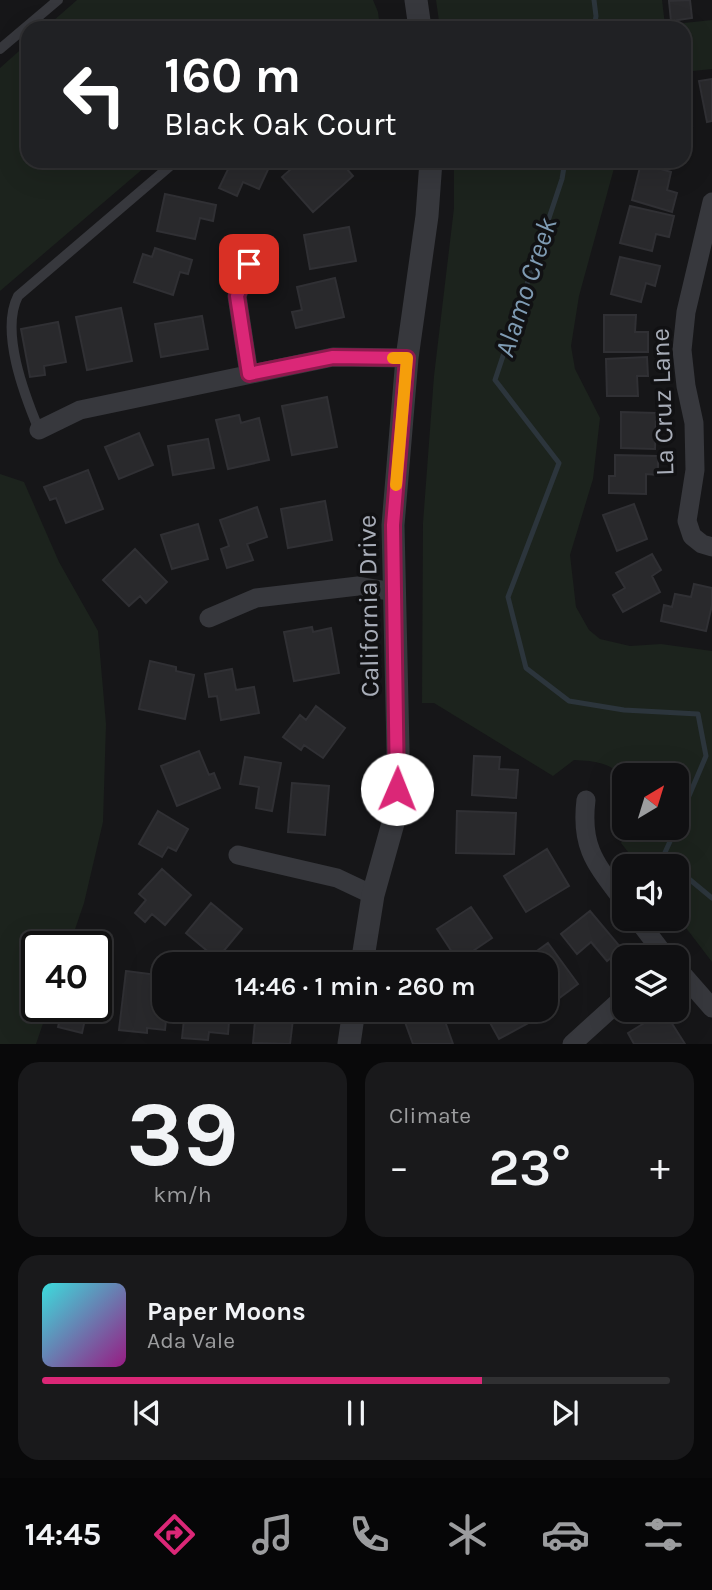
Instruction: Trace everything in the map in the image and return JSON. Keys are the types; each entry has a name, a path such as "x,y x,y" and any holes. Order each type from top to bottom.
{"street":[{"path":"416,0 419,21"},
{"name":"California Drive","path":"364,952 373,894 397,809 393,525 407,358 427,216 430,168"},
{"name":"La Cruz Lane","path":"712,202 686,312 682,350 694,423 695,470 687,521 692,536 702,544 712,547"},
{"path":"249,264 237,296 249,374"},
{"path":"40,430 80,410 333,357 407,358"},
{"path":"208,618 256,598 358,586 394,592"},
{"path":"586,800 583,825 588,847 612,883"},
{"path":"238,855 337,878 373,894"},
{"path":"646,931 657,945"},
{"path":"689,982 712,1008"},
{"path":"572,1044 612,1008"},
{"path":"349,1044 352,1022"}],"lane":[{"path":"33,21 58,0"},
{"path":"0,48 21,31"},
{"path":"40,430 17,379 8,336 11,304 168,168"}],"shaded area":[{"path":"77,0 373,0 379,21 53,21"},
{"path":"436,0 662,0 665,21 439,21"},
{"path":"712,20 712,69 691,71 691,22"},
{"path":"21,49 21,168 144,168 0,291 0,68"},
{"path":"454,168 614,168 579,296 571,346 575,369 600,418 593,479 570,555 576,607 589,630 600,639 630,646 661,644 712,651 712,962 688,931 689,854 630,854 621,843 622,840 690,840 690,763 612,763 612,768 596,762 574,760 553,776 434,703 422,703 423,523 434,376 454,208"},
{"path":"0,474 24,482 59,562 98,631 106,724 103,822 84,903 74,931 21,931 21,1022 44,1022 36,1044 0,1044"}],"building":[{"path":"690,0 692,18 671,21 669,1"},
{"path":"712,79 712,121 707,122 699,81"},
{"path":"229,168 269,168 259,189 243,182 237,196 219,188"},
{"path":"292,168 346,168 353,176 313,212 282,177"},
{"path":"640,168 658,168 671,172 667,190 677,193 672,212 632,200"},
{"path":"165,194 216,205 213,221 200,218 195,239 157,231"},
{"path":"630,206 674,216 669,237 656,234 652,251 620,243"},
{"path":"349,227 356,261 310,269 304,235"},
{"path":"155,248 192,260 188,274 180,272 173,295 134,282 143,254 152,257"},
{"path":"620,257 660,266 655,286 646,283 641,302 611,294"},
{"path":"335,278 344,317 296,328 292,312 302,310 297,287"},
{"path":"121,308 132,361 87,370 76,317"},
{"path":"604,315 636,315 635,332 648,332 648,352 604,352"},
{"path":"202,316 208,349 161,357 155,324"},
{"path":"58,322 66,362 44,366 45,375 30,377 21,329"},
{"path":"647,357 648,376 637,376 638,396 607,396 606,359"},
{"path":"327,397 337,447 292,455 282,406"},
{"path":"621,412 656,413 655,449 621,448"},
{"path":"239,415 241,423 259,418 269,460 228,469 216,420"},
{"path":"139,433 153,465 119,479 105,447"},
{"path":"208,439 214,468 173,475 168,446"},
{"path":"615,455 658,456 658,475 646,474 646,494 609,493 609,476 615,476"},
{"path":"88,470 103,509 66,523 56,498 50,500 44,487"},
{"path":"325,501 332,540 288,548 281,509"},
{"path":"634,504 647,539 617,551 603,515"},
{"path":"257,507 267,537 247,544 253,560 227,568 221,549 229,546 220,520"},
{"path":"198,524 208,559 172,569 161,535"},
{"path":"135,549 167,582 146,603 140,596 129,606 103,580"},
{"path":"652,554 661,570 652,576 660,592 623,612 613,595 625,588 616,573"},
{"path":"694,584 712,588 712,605 706,631 661,621 664,605 672,607 675,594 691,597"},
{"path":"312,627 313,632 331,628 339,673 294,681 284,632"},
{"path":"150,661 176,667 176,671 194,675 185,719 139,709"},
{"path":"232,669 236,690 254,687 259,713 221,720 217,696 209,697 205,674"},
{"path":"316,706 345,728 323,758 304,745 301,750 283,737 300,715 306,720"},
{"path":"199,751 209,775 214,773 220,788 177,806 161,766"},
{"path":"474,756 500,757 499,769 518,770 516,798 472,795"},
{"path":"245,757 281,763 272,811 256,808 259,787 240,784"},
{"path":"292,783 329,786 325,835 288,832"},
{"path":"158,811 188,829 176,851 168,847 162,857 139,844"},
{"path":"457,811 516,813 514,854 456,853"},
{"path":"547,849 569,886 526,912 504,876"},
{"path":"162,869 191,895 165,925 152,914 145,922 135,913 146,900 139,894"},
{"path":"211,903 242,929 223,952 209,952 186,933"},
{"path":"471,907 492,938 471,952 452,952 437,929"},
{"path":"590,911 619,945 612,945 612,957 607,961 591,942 577,954 561,934"},
{"path":"548,943 555,952 536,952"},
{"path":"558,957 578,984 558,999"},
{"path":"126,971 152,974 152,1022 166,1022 165,1030 147,1028 147,1033 119,1030"},
{"path":"59,1022 84,1022 82,1033 58,1027"},
{"path":"184,1022 229,1022 228,1034 209,1032 208,1040 182,1038"},
{"path":"255,1022 293,1022 290,1044 253,1043"},
{"path":"405,1022 445,1022 453,1044 413,1044"},
{"path":"490,1022 530,1022 499,1039"},
{"path":"646,1022 671,1022 685,1044 634,1044 628,1033"}],"waterway":[{"name":"Alamo Creek","path":"594,0 595,21"},
{"name":"Alamo Creek","path":"564,168 495,380 559,463 508,597 526,668 569,701 624,710 698,714 706,756 690,794"},
{"name":"Alamo Creek","path":"664,854 671,840"},
{"name":"Alamo Creek","path":"689,879 712,898"}],"slow traffic":[{"path":"393,358 407,358 396,485"}],"route":[{"path":"249,264 237,296 249,374 333,357 407,358 393,525 397,789"}]}
